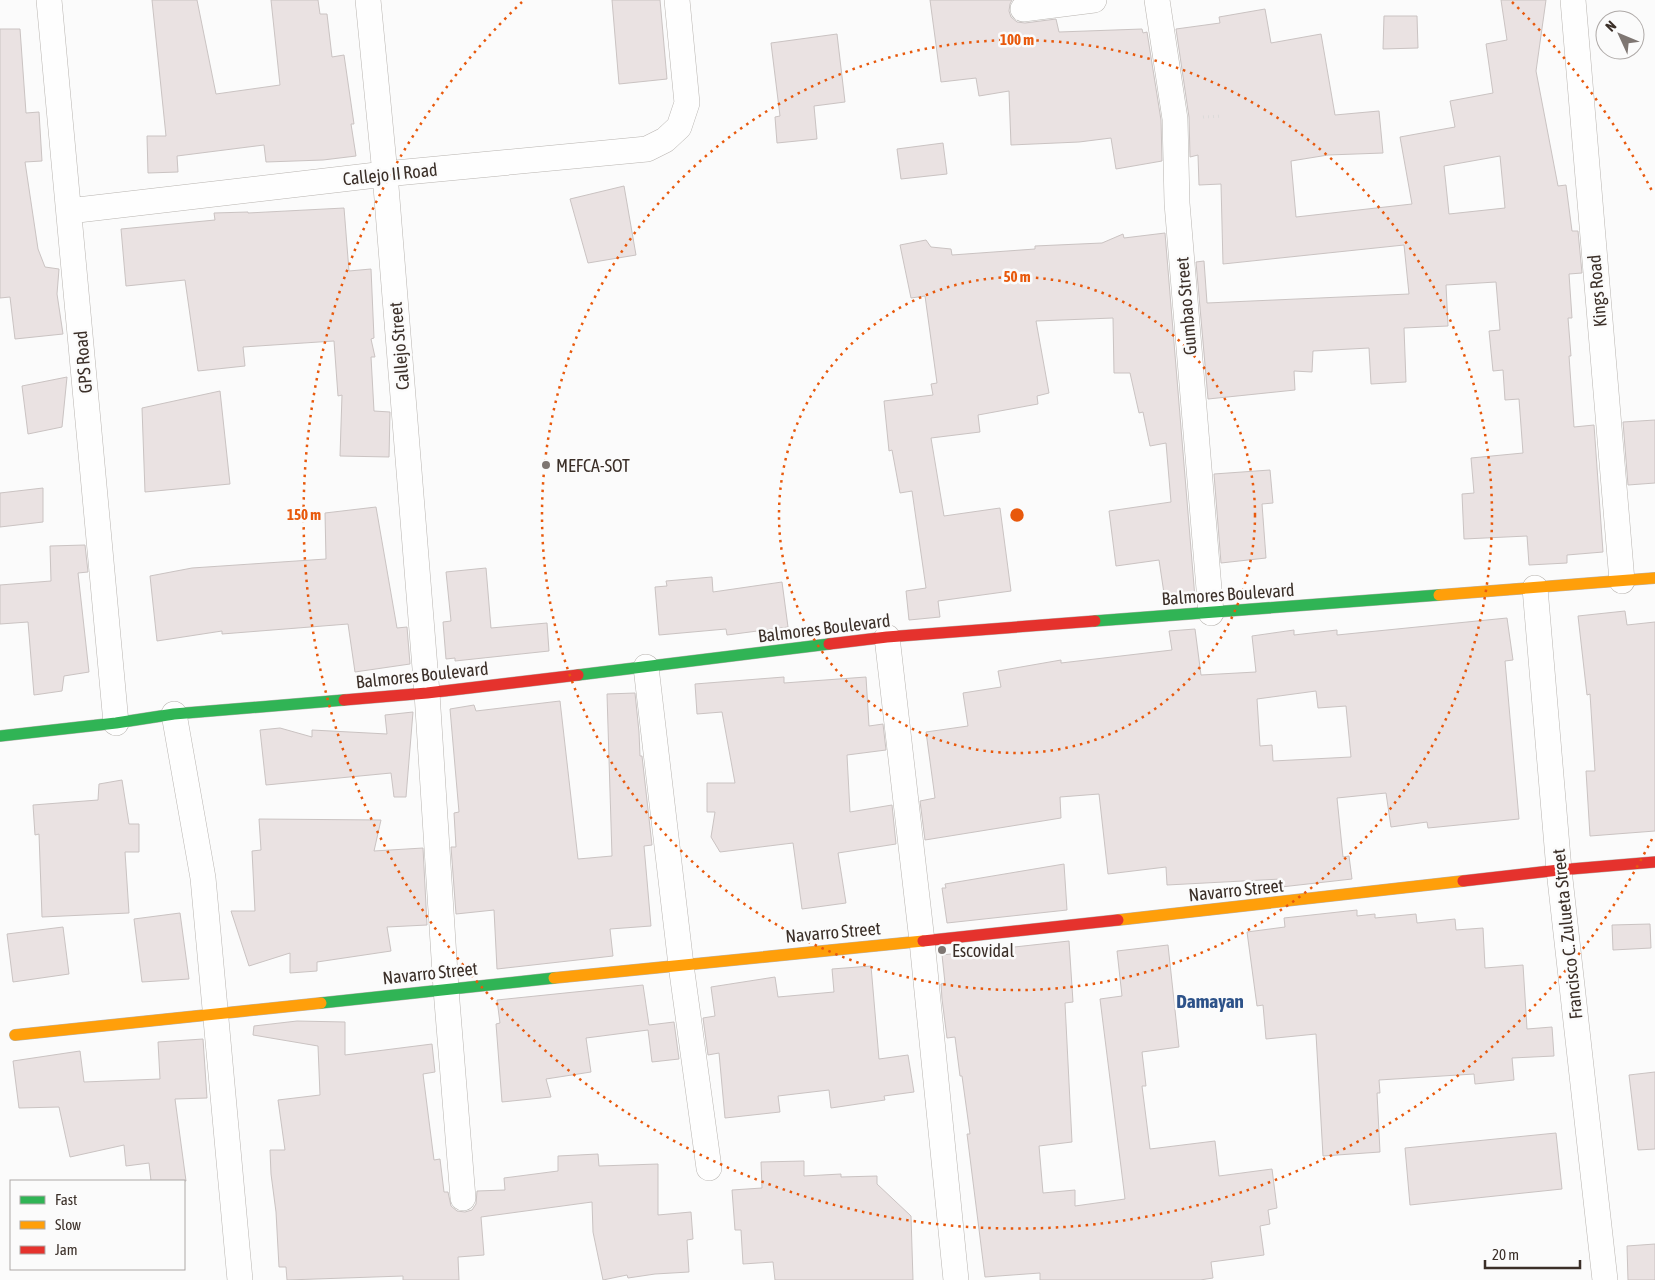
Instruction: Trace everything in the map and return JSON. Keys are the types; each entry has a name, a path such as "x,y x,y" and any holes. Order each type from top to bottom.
{"main road":[{"name":"Balmores Boulevard","path":"0,736 116,723 174,714 427,693 887,637 1655,578"},
{"name":"Navarro Street","path":"15,1035 681,964 922,941 1358,894 1559,870 1655,862"}],"street":[{"name":"GPS Road","path":"49,0 116,723"},
{"name":"Callejo Street","path":"368,0 385,174 427,693 446,990 462,1198"},
{"name":"Callejo II Road","path":"69,211 385,174 647,149 665,140 679,128 687,103 677,0"},
{"path":"1023,9 1061,2 1094,0"},
{"name":"Gumbao Street","path":"1157,0 1175,119 1177,204 1211,613"},
{"name":"Kings Road","path":"1573,0 1622,581"},
{"name":"Francisco C. Zulueta Street","path":"1535,588 1559,870 1605,1280"},
{"path":"887,637 922,941 956,1280"},
{"path":"646,667 681,964 709,1168"},
{"path":"174,714 203,878 214,1014 240,1280"}],"building":[{"path":"152,0 197,0 216,94 280,85 271,0 318,0 320,14 327,14 332,57 344,55 354,124 351,124 356,156 323,160 266,162 264,145 177,156 178,172 148,173 147,136 166,136"},
{"path":"612,0 660,0 667,79 619,84"},
{"path":"930,0 1012,0 1009,11 1011,17 1017,22 1025,23 1056,19 1059,32 1142,29 1143,33 1147,32 1161,120 1162,161 1116,169 1111,138 1079,142 1011,145 1009,91 979,96 976,78 941,82"},
{"path":"1501,0 1546,0 1536,71 1558,186 1566,185 1572,231 1578,231 1582,273 1569,274 1572,318 1568,318 1574,427 1594,425 1603,552 1567,555 1567,563 1529,565 1527,536 1464,539 1462,494 1474,493 1471,458 1523,453 1519,399 1505,400 1503,370 1493,371 1489,331 1500,330 1496,282 1446,285 1448,326 1404,328 1406,382 1371,384 1369,348 1313,351 1312,372 1294,371 1295,390 1208,399 1196,262 1204,261 1207,303 1409,294 1404,245 1223,264 1221,184 1199,185 1198,155 1190,157 1189,117 1176,29 1220,23 1219,17 1265,9 1271,43 1321,34 1335,115 1379,111 1383,153 1328,155 1291,161 1296,217 1412,204 1400,137 1455,127 1450,101 1493,93 1486,44 1507,40","holes":["1500,156 1505,208 1449,214 1444,166"]},
{"path":"1384,16 1417,16 1418,48 1383,49"},
{"path":"0,29 20,29 26,113 39,112 42,161 25,162 38,249 45,267 59,269 57,294 63,334 15,339 10,297 0,298"},
{"path":"837,34 845,102 814,106 817,139 777,143 775,117 780,116 771,43"},
{"path":"943,143 947,174 901,179 897,149"},
{"path":"624,186 636,255 588,263 570,199"},
{"path":"344,208 349,271 371,269 374,338 371,339 375,357 371,357 374,411 390,412 389,457 340,456 342,395 338,396 334,341 243,347 245,366 198,371 185,280 126,286 121,229 215,220 214,213"},
{"path":"1165,233 1195,598 1165,600 1159,560 1116,566 1109,511 1171,502 1166,443 1150,446 1143,412 1139,413 1130,373 1114,373 1113,318 1036,321 1049,393 1037,396 1038,404 978,415 980,432 931,438 944,516 1000,508 1011,591 938,601 940,617 909,620 906,591 926,588 912,491 900,493 892,450 889,451 884,401 933,395 931,384 937,383 925,296 911,298 900,245 926,240 931,247 951,249 952,255 1035,249 1035,246 1102,243 1123,234 1124,238"},
{"path":"67,377 62,427 28,434 22,386"},
{"path":"220,391 230,484 145,492 142,408"},
{"path":"1655,420 1655,483 1628,485 1623,422"},
{"path":"1270,470 1273,503 1262,504 1266,558 1221,563 1214,474"},
{"path":"43,488 43,522 0,527 0,493"},
{"path":"376,507 397,628 407,627 410,664 355,672 348,624 222,634 222,631 157,641 150,576 192,568 326,559 325,513"},
{"path":"85,545 88,572 78,573 89,672 64,676 62,691 34,695 28,622 0,624 0,585 51,581 50,546"},
{"path":"486,568 491,628 547,623 549,651 455,661 455,658 446,659 443,622 451,621 446,572"},
{"path":"712,577 713,592 782,582 788,627 727,635 726,629 659,635 655,587 667,586 666,581"},
{"path":"1625,611 1627,625 1655,622 1655,831 1590,836 1586,771 1595,771 1590,694 1587,695 1578,616"},
{"path":"1507,618 1513,660 1505,661 1519,819 1428,828 1427,822 1391,827 1386,793 1337,798 1343,857 1349,856 1352,879 1281,887 1281,879 1167,885 1166,867 1108,874 1099,794 1060,797 1061,818 925,840 920,801 935,798 926,732 968,726 963,693 1001,687 998,671 1061,660 1061,663 1172,650 1169,631 1195,629 1201,675 1256,672 1252,636 1294,630 1294,635 1337,630 1337,635","holes":["1316,691 1318,708 1346,706 1351,757 1273,761 1272,745 1260,746 1257,699"]},
{"path":"784,677 784,683 866,677 869,726 883,724 886,750 847,755 850,812 892,805 896,844 838,853 846,903 802,909 793,843 720,852 711,837 715,812 707,812 707,783 735,783 722,712 697,714 695,684"},
{"path":"635,693 640,756 642,756 652,845 644,846 651,926 610,929 613,956 497,969 494,910 456,914 451,847 456,847 454,813 459,812 450,709 474,705 476,711 560,701 578,859 612,856 607,694"},
{"path":"413,712 406,797 394,797 391,773 266,785 260,730 280,728 312,737 312,730 387,734 385,715"},
{"path":"122,780 129,824 139,824 139,852 125,852 129,913 42,917 39,834 35,835 33,805 98,800 99,784"},
{"path":"259,819 381,820 374,851 423,848 427,925 387,927 391,951 317,962 317,971 290,973 290,953 249,966 231,911 255,911 252,851 261,850"},
{"path":"1064,864 1067,910 947,923 942,888 946,888 945,884"},
{"path":"1357,910 1357,916 1375,914 1375,918 1416,914 1417,923 1455,919 1456,930 1483,928 1485,968 1523,965 1527,1029 1552,1027 1554,1056 1512,1058 1514,1080 1475,1084 1474,1074 1379,1080 1380,1093 1377,1093 1380,1152 1323,1156 1316,1034 1266,1039 1263,1005 1257,1006 1247,932 1285,927 1284,918"},
{"path":"180,913 189,979 142,982 134,919"},
{"path":"1650,924 1651,948 1613,950 1612,925"},
{"path":"63,927 69,974 13,982 7,934"},
{"path":"1069,941 1073,1002 1065,1003 1072,1142 1039,1146 1043,1193 1075,1190 1075,1206 1125,1199 1100,999 1122,996 1117,951 1168,945 1179,1047 1142,1052 1146,1086 1142,1086 1150,1149 1215,1141 1219,1176 1272,1169 1277,1208 1268,1210 1270,1224 1260,1226 1264,1255 1211,1262 1213,1278 1200,1280 1040,1280 1040,1273 985,1277 967,1134 970,1134 962,1076 960,1076 955,1037 947,1038 941,984 945,983 942,955"},
{"path":"871,966 879,1059 908,1055 914,1092 884,1096 885,1100 831,1108 829,1090 778,1096 780,1112 725,1118 719,1053 708,1055 703,1018 715,1016 711,987 775,977 778,997 834,992 832,969"},
{"path":"643,985 649,1025 674,1022 679,1059 652,1062 648,1030 586,1038 591,1072 546,1079 551,1097 502,1102 496,1024 500,1023 497,1000"},
{"path":"297,1021 345,1022 345,1055 432,1044 435,1072 423,1074 434,1160 440,1159 444,1192 448,1192 451,1206 457,1211 465,1212 472,1210 476,1204 477,1191 505,1190 504,1178 558,1171 558,1156 598,1154 599,1166 658,1164 658,1215 691,1212 693,1239 687,1240 689,1272 628,1278 627,1275 603,1280 593,1232 592,1202 481,1217 484,1255 458,1257 459,1280 403,1280 403,1276 287,1280 286,1267 279,1267 270,1150 285,1150 278,1100 320,1095 318,1046 253,1035 254,1026"},
{"path":"203,1039 207,1098 175,1099 186,1181 151,1180 149,1163 126,1166 124,1145 70,1157 59,1107 19,1108 13,1061 80,1051 84,1082 160,1079 158,1042"},
{"path":"1655,1072 1655,1149 1638,1150 1629,1075"},
{"path":"1556,1133 1562,1189 1410,1205 1405,1148"},
{"path":"804,1161 804,1176 841,1174 841,1177 877,1176 877,1184 911,1216 913,1280 775,1280 773,1262 743,1264 741,1230 735,1230 732,1190 762,1188 761,1162"},
{"path":"1655,1244 1655,1280 1628,1280 1627,1246"}],"traffic: fast":[{"path":"1095,621 1439,595"},
{"path":"578,675 829,644"},
{"path":"0,736 116,723 174,714 344,700"},
{"path":"321,1003 554,978"}],"traffic: slow":[{"path":"1439,595 1655,578"},
{"path":"1118,920 1463,881"},
{"path":"554,978 923,941"},
{"path":"15,1035 321,1003"}],"traffic: jam":[{"path":"829,644 887,637 1095,621"},
{"path":"344,700 427,693 578,675"},
{"path":"1463,881 1655,862"},
{"path":"923,941 1118,920"}],"place":[{"name":"MEFCA-SOT","path":"546,465"},
{"name":"Escovidal","path":"942,950"}],"district":[{"name":"Damayan","path":"1210,1001"}]}
